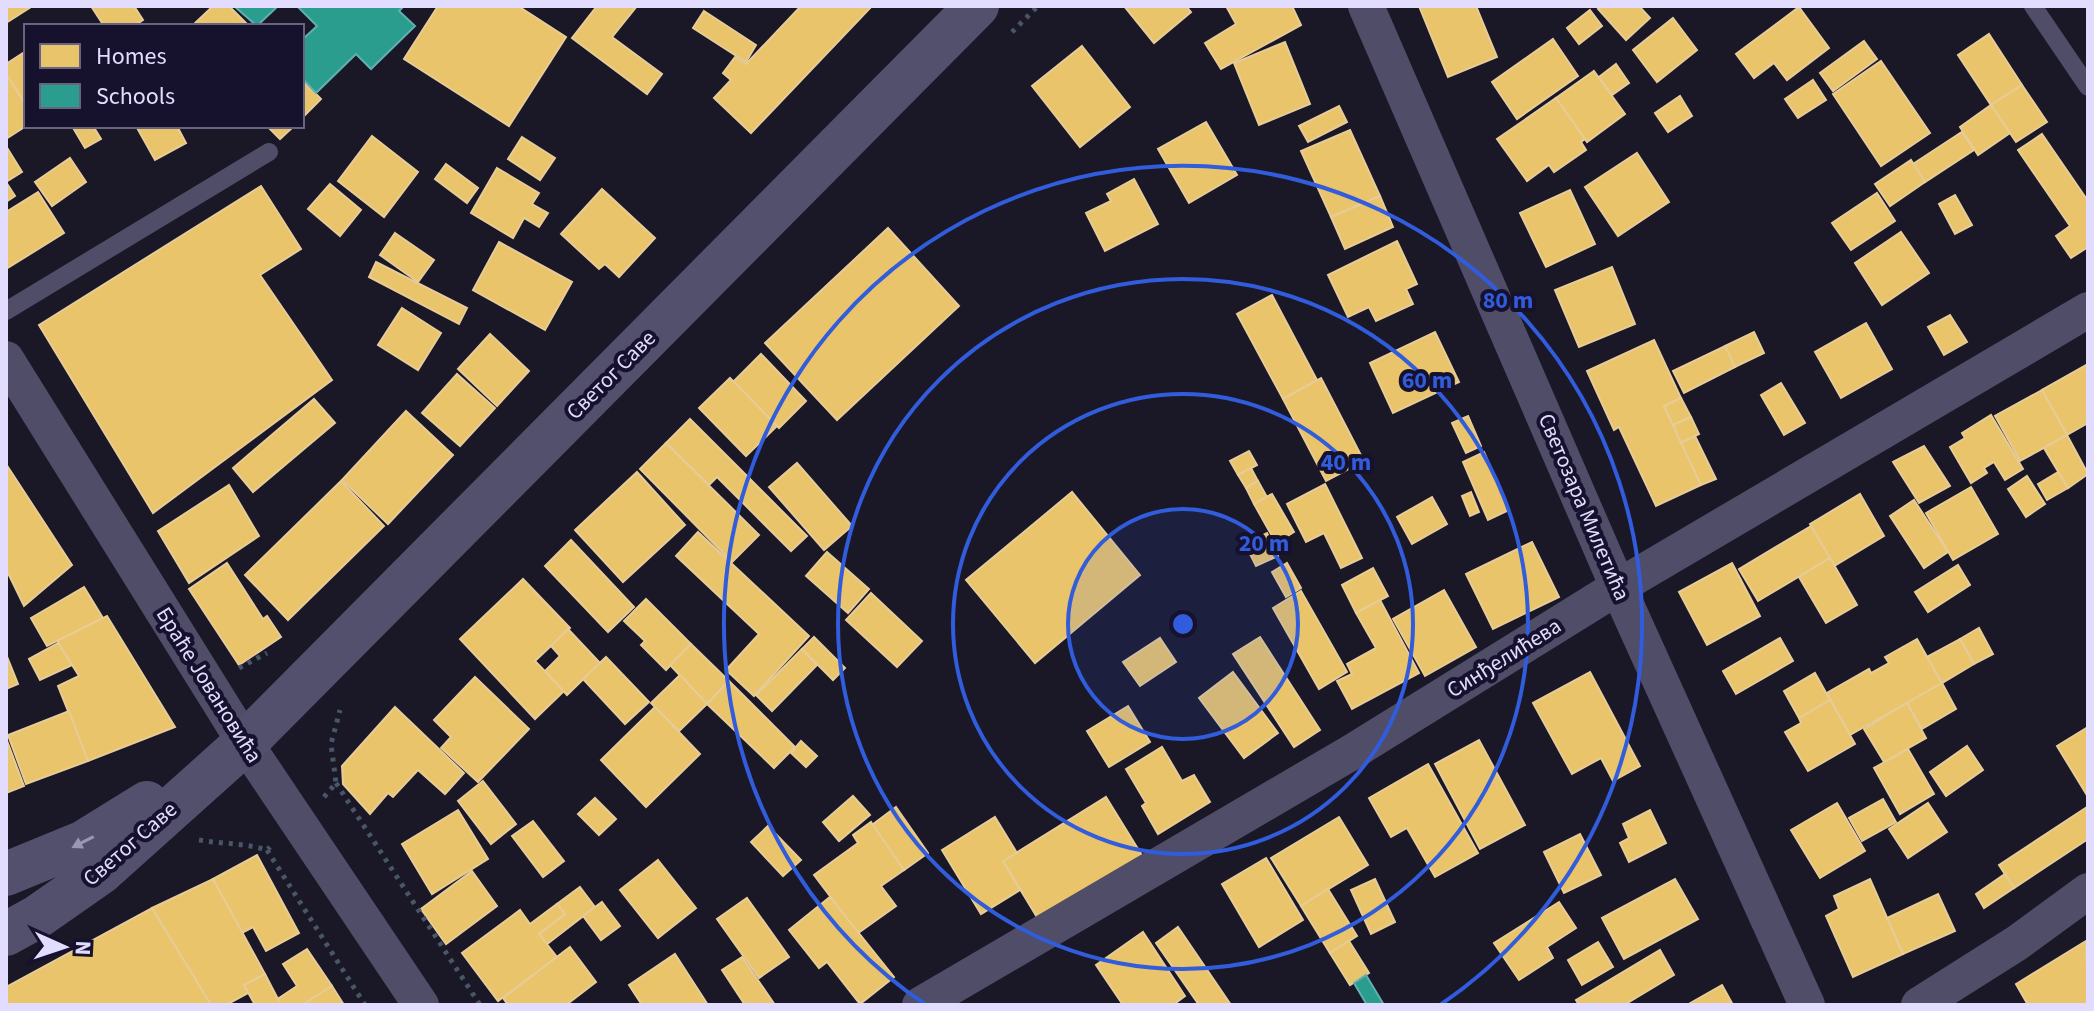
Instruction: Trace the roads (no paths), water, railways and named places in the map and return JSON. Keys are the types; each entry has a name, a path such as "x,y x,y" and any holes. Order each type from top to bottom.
{"street":[{"name":"Светог Саве","path":"6,934 37,917 100,873 245,743 977,6"},
{"name":"Светозара Милетића","path":"1366,6 1618,587 1807,1005"},
{"name":"Синђелићева","path":"920,1005 1352,752 1618,587 2088,310"},
{"name":"Браће Јовановића","path":"6,359 245,743 421,1005"},
{"name":"Светог Саве","path":"6,874 84,842 245,743"},
{"path":"1919,1005 2017,943 2088,891"}],"lane":[{"path":"2033,6 2088,87"},
{"path":"6,311 269,152"}]}
